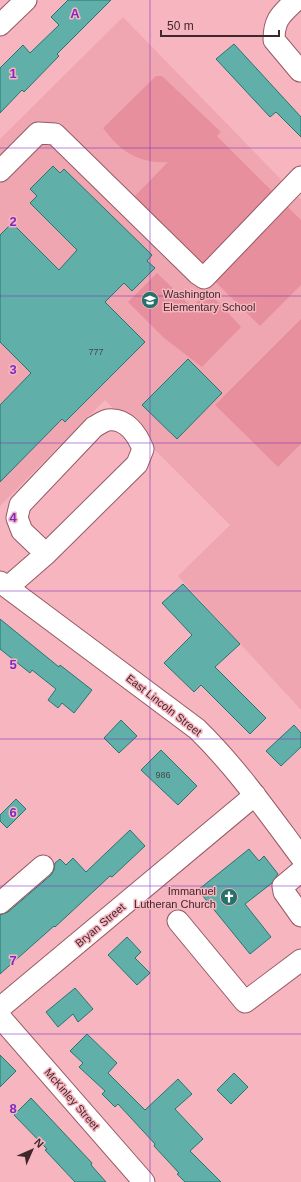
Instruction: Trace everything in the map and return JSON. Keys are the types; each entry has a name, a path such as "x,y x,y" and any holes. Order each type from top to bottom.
{"street":[{"path":"0,26 26,0"},
{"path":"296,0 276,20 274,40 300,71"},
{"path":"0,171 38,133 56,134 198,274 204,278 301,177"},
{"path":"4,585 46,554 137,464 143,449 137,435 121,421 107,420 94,427 20,505 17,518 22,531 46,554"},
{"name":"East Lincoln Street","path":"4,585 197,729 220,751 301,857"},
{"name":"Bryan Street","path":"0,1008 255,795"},
{"path":"0,903 43,866"},
{"path":"301,871 283,886 284,892 301,916"},
{"path":"178,921 246,1002 301,960"},
{"name":"McKinley Street","path":"0,1017 144,1182"}],"shaded area":[{"name":"Washington Elementary School","path":"123,17 301,200 301,710 178,576 230,525 105,400 0,506 0,139"},
{"path":"156,76 162,76 221,132 217,136 301,220 301,285 260,326 132,199 168,162 148,161 128,153 112,139 103,128"},
{"path":"157,273 192,307 208,291 241,327 202,367 164,338 128,302"},
{"path":"301,319 301,444 278,467 215,405"}],"building":[{"path":"68,0 111,0 57,54 59,56 24,92 22,90 0,113 0,68 23,45 30,53 59,25 51,17"},
{"path":"234,44 301,117 301,137 276,112 270,117 216,59"},
{"name":"Washington Elementary School","path":"53,166 60,173 64,169 152,255 147,261 155,268 132,291 124,283 105,302 145,342 65,422 62,419 0,482 0,405 31,373 0,342 0,235 12,223 59,270 77,250 30,203 37,196 30,189"},
{"path":"188,359 222,393 177,439 142,405"},
{"path":"183,584 240,644 215,667 266,718 250,734 201,685 194,692 164,663 192,635 162,603"},
{"path":"0,619 59,667 60,665 92,690 74,713 62,703 58,708 48,700 56,689 32,670 30,673 0,649"},
{"path":"121,720 137,736 119,753 104,738"},
{"path":"294,725 301,733 301,747 281,766 266,751"},
{"path":"161,750 197,786 178,805 141,770"},
{"path":"16,799 26,809 7,828 0,821 0,815"},
{"path":"130,830 145,846 112,877 110,876 55,927 54,926 0,974 0,915 8,912 51,875 54,870 55,863 60,859 66,865 73,858 86,872"},
{"name":"Immanuel Lutheran Church","path":"249,849 259,861 264,856 278,874 272,883 245,904 271,937 250,954 198,890"},
{"path":"127,937 141,952 135,958 150,973 137,985 108,955"},
{"path":"75,988 93,1009 78,1022 73,1014 58,1027 46,1012"},
{"path":"87,1034 117,1063 108,1073 145,1110 178,1079 192,1094 175,1109 203,1139 190,1151 221,1182 185,1182 177,1174 179,1173 154,1146 155,1144 118,1104 115,1107 102,1094 105,1091 79,1067 83,1063 70,1051"},
{"path":"0,1055 16,1071 0,1087"},
{"path":"234,1073 248,1087 231,1104 217,1090"},
{"path":"31,1098 92,1163 91,1165 106,1182 75,1182 45,1150 47,1149 14,1115"}],"place":[{"name":"Washington Elementary School","path":"150,300"},
{"name":"Immanuel Lutheran Church","path":"229,897"}]}
